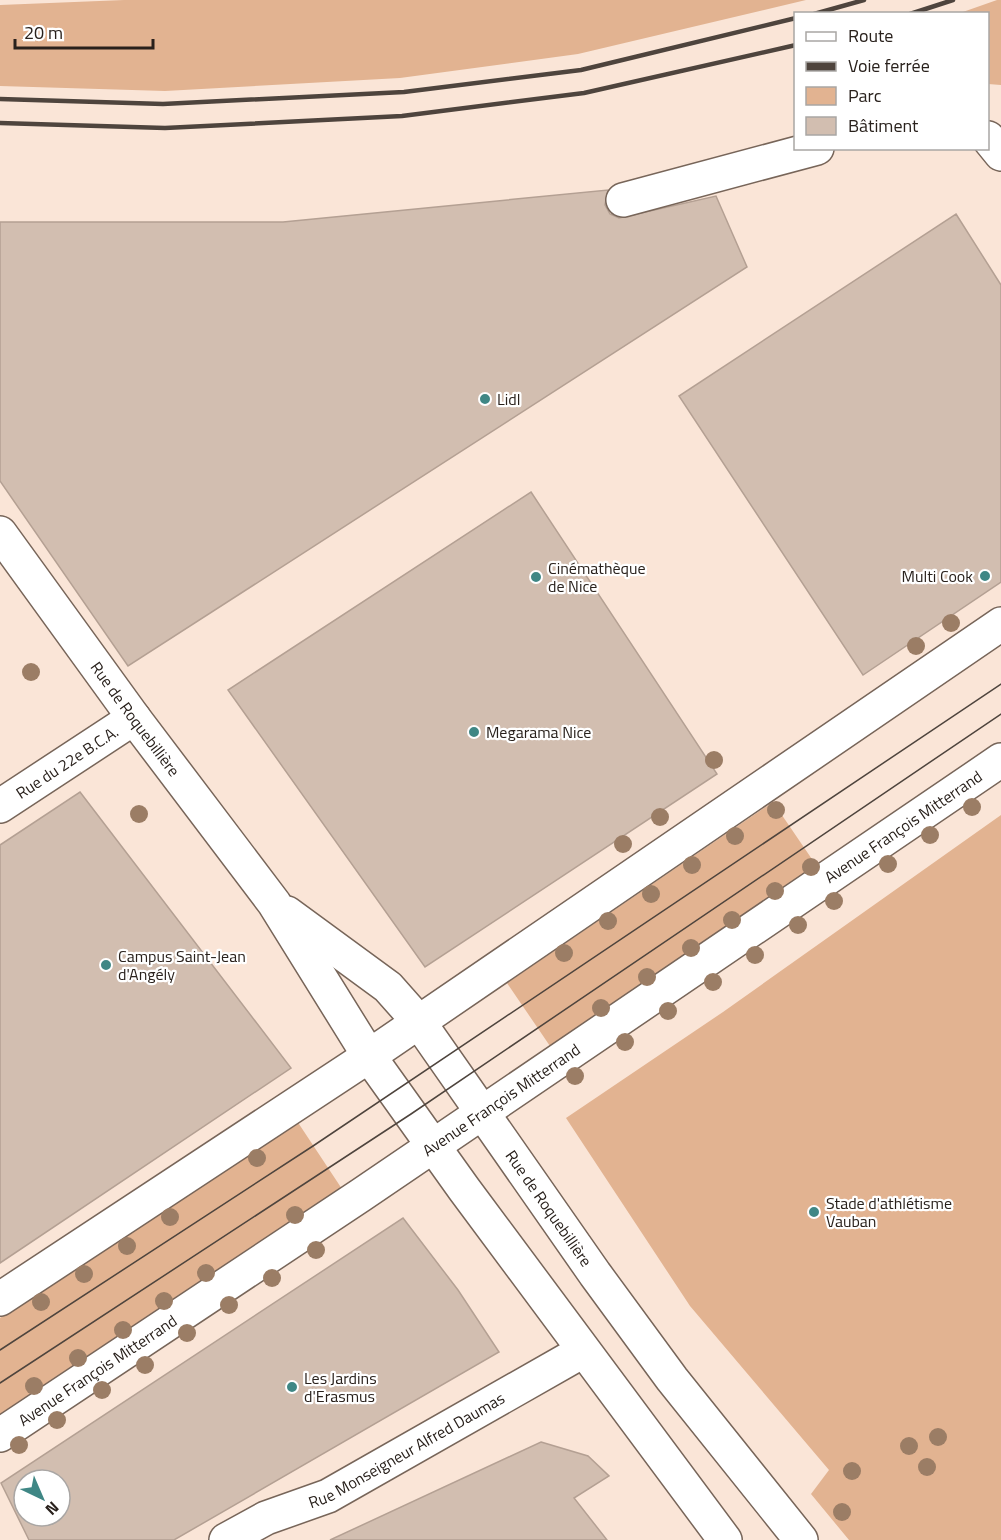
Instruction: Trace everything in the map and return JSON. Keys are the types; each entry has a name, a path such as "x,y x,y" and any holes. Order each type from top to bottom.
{"street":[{"path":"989,140 1001,154"},
{"path":"623,201 810,150"},
{"name":"Rue de Roquebillière","path":"0,533 134,718 274,903 369,1056 433,1146 725,1540"},
{"path":"0,1299 369,1056 1001,624"},
{"name":"Rue du 22e B.C.A.","path":"0,806 134,718"},
{"name":"Avenue François Mitterrand","path":"0,1435 482,1113 1001,760"},
{"name":"Rue de Roquebillière","path":"274,903 388,987 419,1022 658,1359 801,1540"},
{"name":"Rue Monseigneur Alfred Daumas","path":"226,1540 266,1518 328,1496 583,1351"}],"green space":[{"path":"124,0 806,0 578,54 400,78 165,91 0,86 0,5"},
{"path":"1001,0 1001,85 989,84 989,12 963,12"},
{"path":"773,802 818,868 552,1049 507,983"},
{"name":"Stade d'athlétisme Vauban","path":"1001,815 1001,1540 849,1540 811,1494 829,1470 690,1306 566,1118 723,1012"},
{"path":"297,1121 344,1192 0,1420 0,1318"}],"building":[{"path":"608,190 605,205 610,214 619,218 716,196 747,267 128,666 0,481 0,222 283,222"},
{"path":"956,214 1001,285 1001,582 863,675 679,396"},
{"name":"Megarama Nice","path":"531,492 717,774 425,967 228,690"},
{"name":"Campus Saint-Jean d'Angély","path":"80,792 291,1068 0,1263 0,845"},
{"name":"Les Jardins d'Erasmus","path":"403,1218 458,1290 499,1352 174,1540 29,1540 23,1528 72,1528 72,1468 24,1468"},
{"path":"541,1442 588,1456 609,1476 574,1498 607,1540 330,1540"},
{"name":"Les Jardins d'Erasmus","path":"12,1476 12,1505 1,1483"}],"tram line":[{"path":"0,1350 313,1146 1001,684"},
{"path":"0,1383 411,1114 1001,714"}],"railway":[{"path":"821,12 864,0"},
{"path":"916,12 953,0"},
{"path":"0,99 163,104 404,92 581,70 794,18"},
{"path":"0,123 165,128 402,116 584,93 794,45"}],"place":[{"name":"Lidl","path":"485,399"},
{"name":"Multi Cook","path":"985,576"},
{"name":"Cinémathèque de Nice","path":"536,577"},
{"name":"Megarama Nice","path":"474,732"},
{"name":"Campus Saint-Jean d'Angély","path":"106,965"},
{"name":"Stade d'athlétisme Vauban","path":"814,1212"},
{"name":"Les Jardins d'Erasmus","path":"292,1387"}]}
